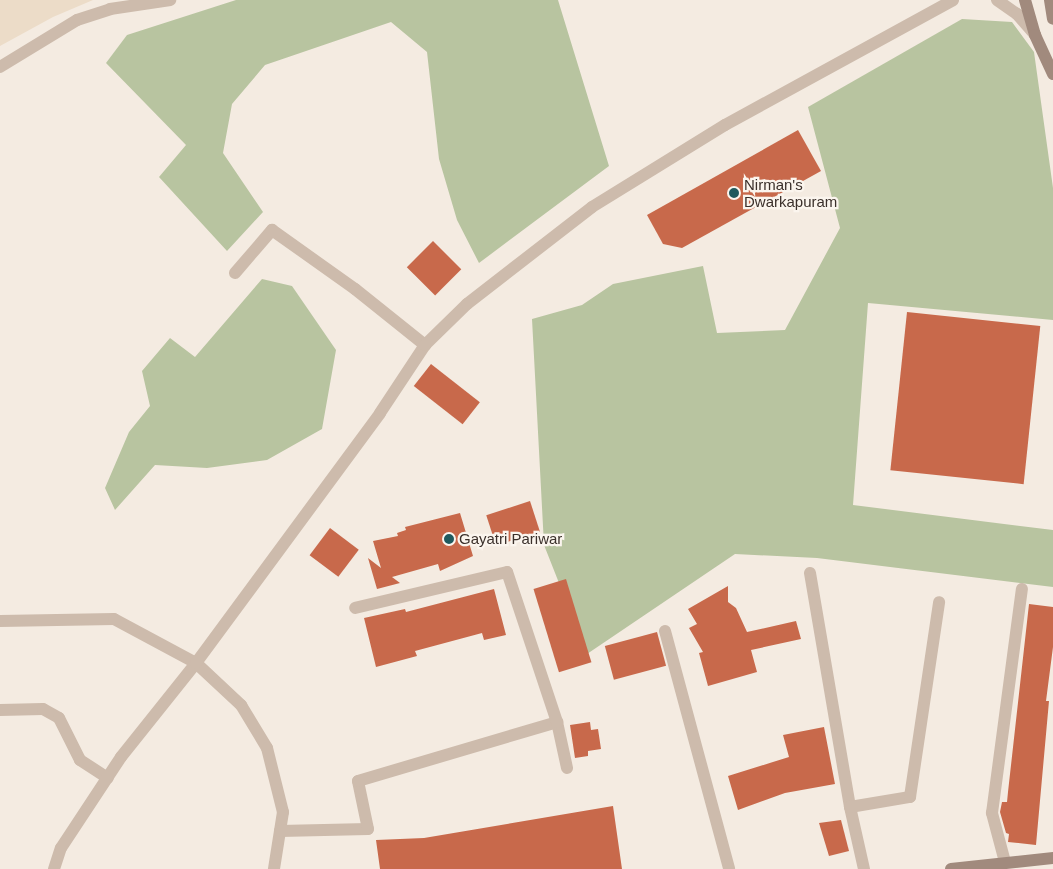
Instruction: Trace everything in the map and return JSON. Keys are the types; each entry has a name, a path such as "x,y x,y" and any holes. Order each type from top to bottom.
{"street":[{"path":"0,67 77,20 110,9 170,0"},
{"path":"54,869 61,848 108,778 196,663 380,413 425,345 467,304 592,206 725,125 953,0"},
{"path":"997,0 1017,14 1035,36"},
{"path":"1025,0 1035,36 1053,74"},
{"path":"1050,0 1053,20"},
{"path":"235,272 272,230 356,289 425,345"},
{"path":"355,608 508,572 557,722 567,768"},
{"path":"810,573 850,807 864,869"},
{"path":"1005,862 992,813 1022,589"},
{"path":"850,807 910,797 939,602"},
{"path":"0,622 114,619 196,663 241,705 267,748 283,812 274,869"},
{"path":"665,631 729,869"},
{"path":"0,710 43,709 59,718 80,760 108,778"},
{"path":"280,831 368,829 358,781 557,722"},
{"path":"951,869 1005,862 1051,859"}],"green space":[{"path":"236,0 558,0 609,166 479,263 457,220 439,159 427,52 391,22 265,65 232,104 223,153 263,212 227,251 159,177 186,145 106,63 127,35"},
{"path":"962,19 1012,22 1034,52 1053,188 1053,320 868,303 853,505 1053,530 1053,587 817,558 735,554 587,654 544,545 532,319 582,305 613,284 703,266 717,333 785,330 840,228 808,107"},
{"path":"262,279 292,286 336,350 322,429 267,460 207,468 155,465 115,510 105,488 129,432 150,406 142,371 170,338 195,357"}],"shaded area":[{"path":"0,0 93,0 53,17 0,46"}],"building":[{"name":"Nirman's Dwarkapuram","path":"798,130 821,171 682,248 663,244 647,215"},
{"path":"433,241 461,269 435,295 407,267"},
{"path":"907,312 1040,326 1024,484 890,470"},
{"path":"431,364 480,402 463,424 414,386"},
{"path":"530,501 540,531 496,546 486,515"},
{"path":"460,513 473,556 440,571 438,564 392,577 400,583 377,589 368,558 381,568 373,541 398,536 397,533 406,530 405,527"},
{"path":"330,528 359,550 338,577 310,555"},
{"path":"566,579 591,662 559,672 533,589"},
{"path":"728,586 728,602 736,608 747,632 796,621 801,639 751,650 757,672 708,686 699,653 703,652 689,628 697,624 688,609"},
{"path":"494,589 506,635 484,640 482,633 415,651 417,656 376,667 364,618 405,609 406,612"},
{"path":"1029,604 1053,607 1053,647 1046,701 1049,701 1036,845 1008,842 1009,834 1006,833 1000,812 1002,802 1007,802"},
{"path":"657,632 666,666 614,680 605,646"},
{"path":"590,722 591,730 598,729 601,749 588,751 588,756 575,758 570,725"},
{"path":"824,727 835,784 785,793 738,810 728,776 789,757 783,735"},
{"path":"613,806 622,869 380,869 376,840 424,838"},
{"path":"841,820 849,851 829,856 819,823"}],"place":[{"name":"Nirman's Dwarkapuram","path":"734,193"},
{"name":"Gayatri Pariwar","path":"449,539"}]}
